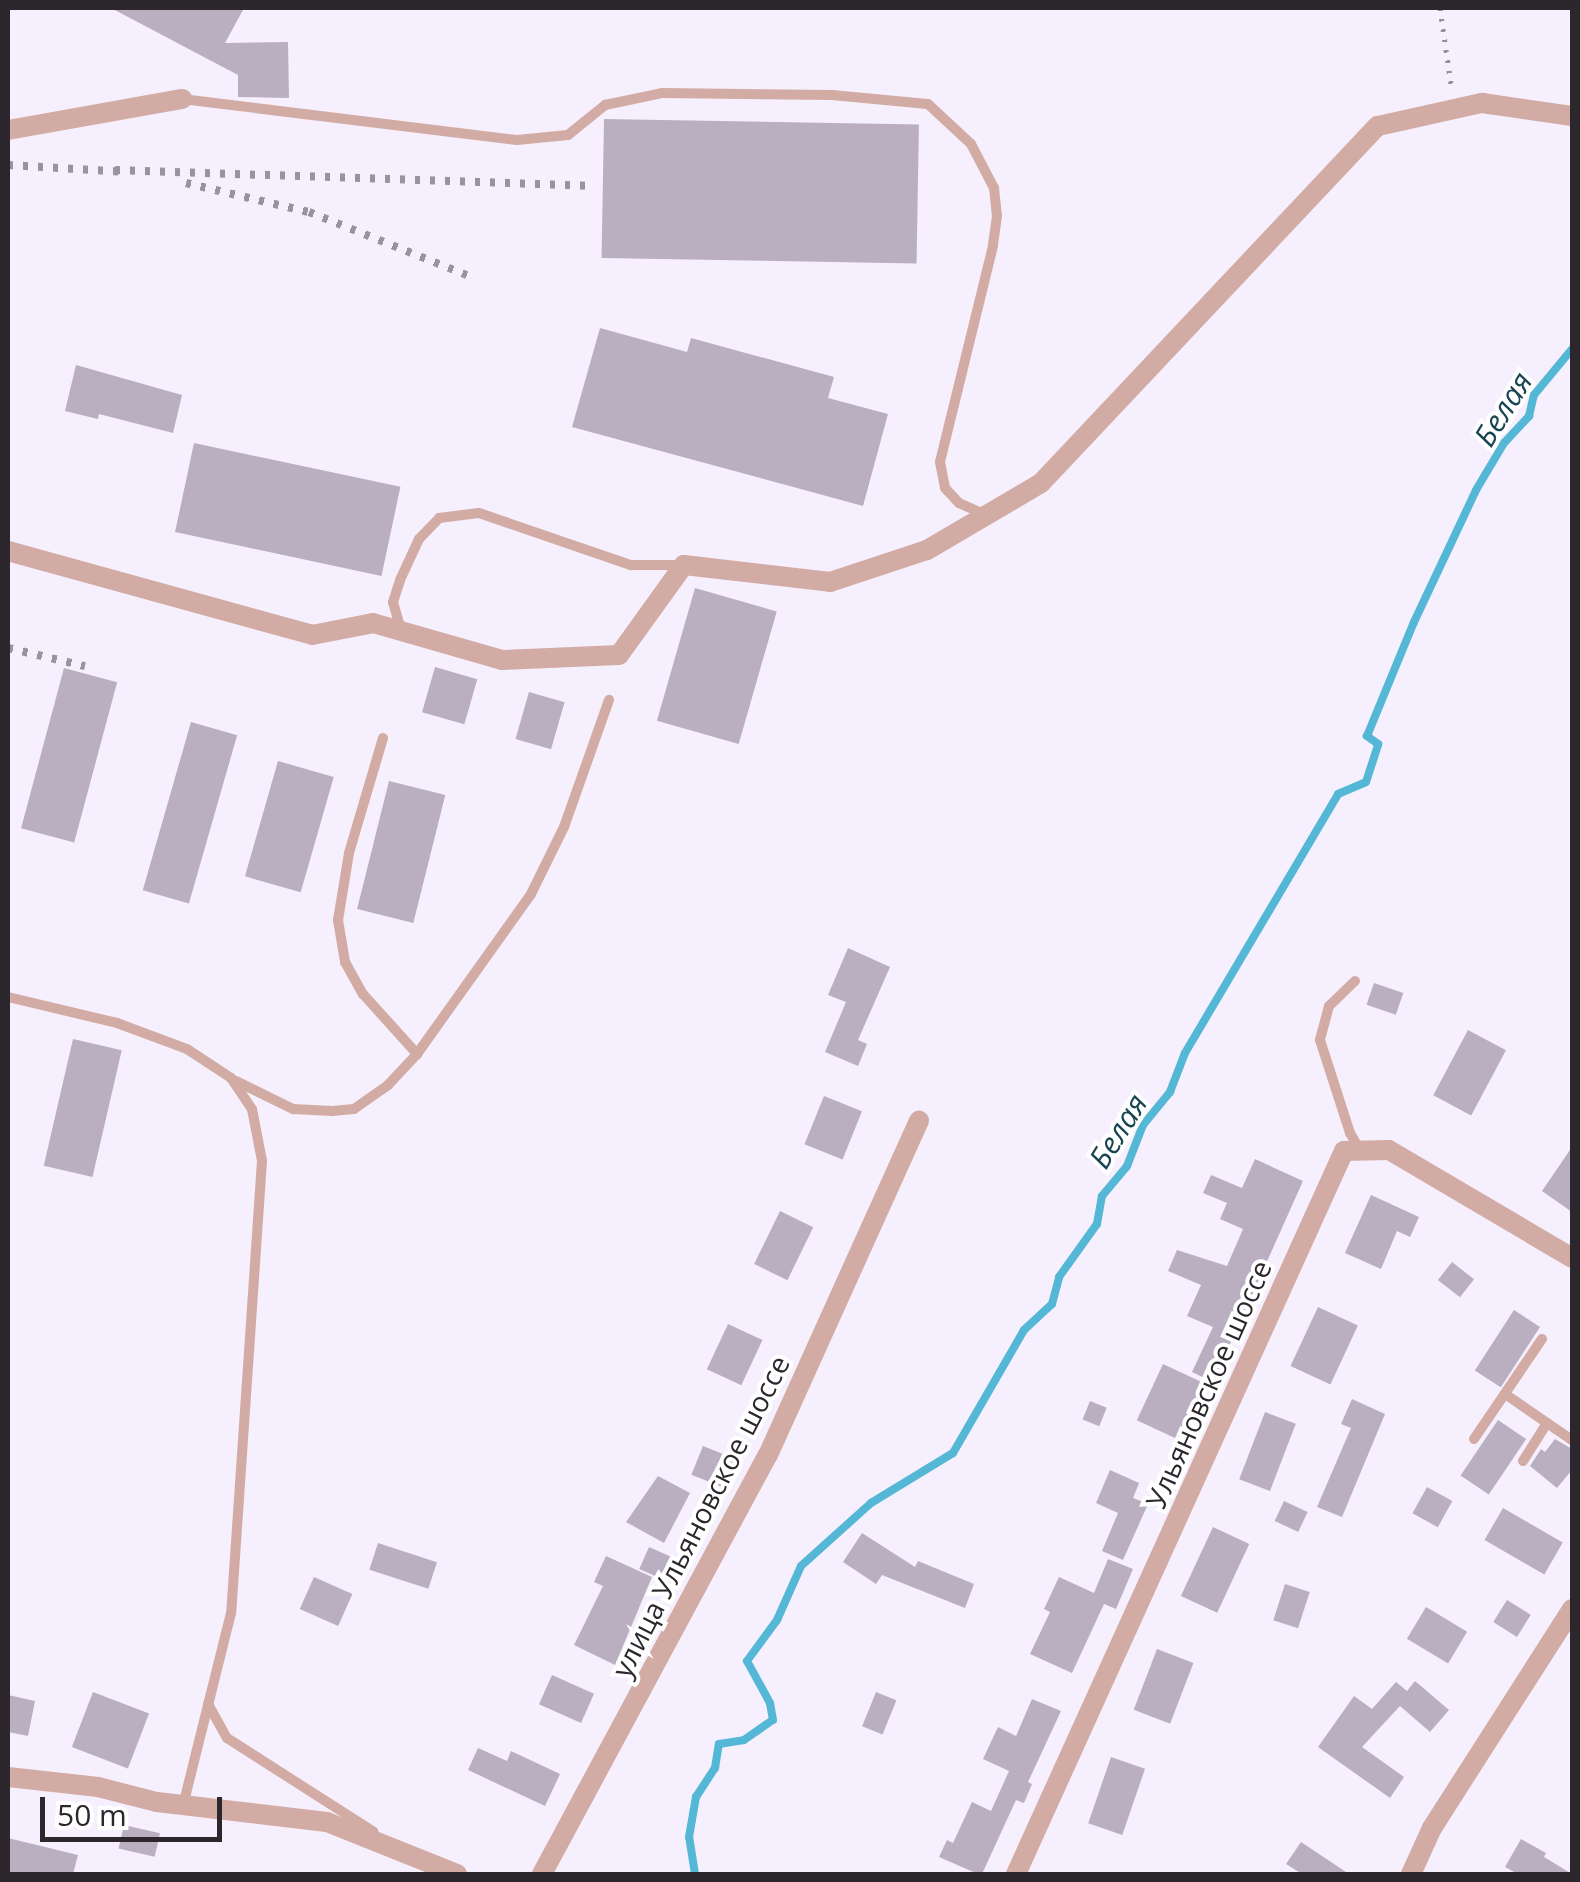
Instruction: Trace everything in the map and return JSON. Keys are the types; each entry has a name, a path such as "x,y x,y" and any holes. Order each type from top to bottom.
{"street":[{"path":"8,130 182,99"},
{"path":"8,551 312,635 373,623 502,660 620,656 684,566 830,582 927,550 1041,482 1378,126 1482,103 1572,116"},
{"name":"улица Ульяновское шоссе","path":"542,1874 768,1455 919,1121"},
{"path":"1360,1151 1389,1150 1572,1258"},
{"name":"Ульяновское шоссе","path":"1016,1874 1344,1151 1360,1151"},
{"path":"1410,1874 1432,1828 1572,1610"},
{"path":"8,1778 98,1787 183,1805 327,1822 458,1874"}],"lane":[{"path":"182,99 518,140 568,135 605,105 662,93 832,95 928,104 971,144 994,188 997,216 993,246 940,462 945,488 959,503 986,515"},
{"path":"401,631 393,602 400,580 419,539 439,518 479,513 632,565 684,566"},
{"path":"8,997 117,1023 188,1048 231,1078 293,1108 354,1109 388,1086 417,1054 532,894 564,827 609,700"},
{"path":"383,738 349,854 338,920 345,962 363,994 417,1054"},
{"path":"1354,981 1329,1006 1320,1040 1350,1133 1360,1151"},
{"path":"183,1805 231,1613 262,1161 252,1108 231,1078"},
{"path":"1474,1439 1542,1339"},
{"path":"1505,1394 1572,1440"},
{"path":"1522,1461 1547,1423"},
{"path":"208,1704 227,1738 395,1848"}],"path":[{"path":"1440,8 1452,84"}],"building":[{"path":"111,8 244,8 225,43 288,42 289,98 238,97 238,75"},
{"path":"604,119 919,124 917,263 602,258"},
{"path":"600,328 687,352 691,338 834,377 828,398 888,414 863,506 572,427"},
{"path":"76,365 182,395 173,433 99,414 98,419 65,411"},
{"path":"194,443 400,487 381,576 175,532"},
{"path":"695,588 777,611 739,744 657,721"},
{"path":"435,667 477,679 464,724 422,712"},
{"path":"64,668 117,682 74,843 21,828"},
{"path":"529,692 565,702 551,749 515,739"},
{"path":"191,722 237,735 189,903 143,890"},
{"path":"278,761 334,777 301,892 245,876"},
{"path":"389,781 445,795 413,923 357,909"},
{"path":"848,948 890,967 858,1040 867,1044 858,1066 825,1052 846,1002 828,995"},
{"path":"1374,983 1403,993 1396,1015 1367,1005"},
{"path":"1468,1030 1506,1050 1471,1116 1433,1095"},
{"path":"73,1039 122,1050 92,1177 44,1166"},
{"path":"824,1096 862,1111 843,1160 805,1144"},
{"path":"1572,1147 1572,1212 1542,1191"},
{"path":"1255,1159 1303,1181 1213,1382 1192,1372 1213,1327 1187,1316 1201,1285 1168,1271 1177,1250 1227,1266 1243,1229 1220,1219 1227,1203 1203,1193 1211,1175 1242,1188"},
{"path":"1371,1195 1419,1217 1410,1237 1397,1231 1381,1269 1345,1253"},
{"path":"780,1211 813,1227 787,1280 754,1264"},
{"path":"1452,1262 1474,1279 1460,1297 1438,1280"},
{"path":"1318,1307 1358,1326 1330,1385 1291,1366"},
{"path":"1514,1310 1540,1327 1501,1387 1475,1370"},
{"path":"728,1324 762,1340 741,1385 707,1369"},
{"path":"1163,1364 1204,1383 1178,1439 1137,1420"},
{"path":"1352,1399 1385,1414 1342,1517 1317,1507 1351,1428 1341,1424"},
{"path":"1090,1401 1107,1408 1099,1426 1083,1420"},
{"path":"1265,1412 1296,1424 1270,1491 1239,1479"},
{"path":"1498,1420 1526,1439 1489,1495 1461,1476"},
{"path":"1555,1439 1572,1449 1572,1470 1557,1488 1530,1466 1541,1449 1545,1452"},
{"path":"703,1446 735,1459 724,1488 691,1475"},
{"path":"1110,1470 1139,1483 1133,1498 1148,1504 1123,1560 1102,1551 1118,1513 1096,1503"},
{"path":"658,1476 690,1493 664,1543 626,1522"},
{"path":"1427,1487 1452,1501 1438,1527 1412,1513"},
{"path":"1284,1501 1308,1512 1298,1532 1275,1521"},
{"path":"1503,1508 1563,1542 1544,1575 1484,1540"},
{"path":"1213,1527 1249,1544 1217,1613 1181,1596"},
{"path":"862,1533 915,1567 918,1561 974,1584 965,1608 882,1575 876,1584 843,1562"},
{"path":"378,1543 437,1562 428,1589 369,1570"},
{"path":"649,1547 685,1563 675,1585 639,1569"},
{"path":"606,1556 652,1577 615,1665 574,1645 603,1586 594,1582"},
{"path":"1108,1559 1133,1569 1116,1609 1104,1604 1072,1673 1030,1654 1050,1612 1044,1609 1059,1577 1094,1593"},
{"path":"314,1577 352,1594 338,1626 300,1609"},
{"path":"1285,1584 1310,1592 1298,1628 1273,1620"},
{"path":"1507,1600 1531,1615 1517,1637 1493,1622"},
{"path":"1426,1607 1467,1632 1448,1663 1407,1639"},
{"path":"1157,1649 1193,1663 1170,1724 1134,1710"},
{"path":"552,1675 594,1694 581,1723 539,1704"},
{"path":"1415,1681 1449,1710 1430,1732 1400,1706 1362,1747 1404,1777 1390,1798 1318,1747 1354,1696 1372,1709 1396,1682 1407,1691"},
{"path":"93,1692 149,1714 128,1769 72,1747"},
{"path":"876,1692 896,1700 883,1735 862,1726"},
{"path":"8,1695 35,1701 28,1736 8,1732"},
{"path":"1032,1699 1061,1711 1028,1782 1032,1784 1024,1803 1016,1800 982,1874 939,1857 947,1840 953,1843 972,1802 991,1811 1009,1771 983,1759 998,1727 1016,1736"},
{"path":"478,1748 507,1761 511,1751 560,1774 545,1806 468,1770"},
{"path":"1111,1757 1145,1769 1122,1835 1088,1823"},
{"path":"124,1825 160,1833 155,1857 119,1848"},
{"path":"8,1838 78,1855 73,1874 8,1874"},
{"path":"1521,1839 1572,1874 1518,1874 1505,1867"},
{"path":"1301,1842 1349,1874 1302,1874 1286,1864"}],"waterway":[{"name":"Белая","path":"695,1874 689,1837 696,1797 715,1768 719,1744 744,1740 773,1720 770,1703 747,1661 777,1620 801,1566 871,1503 953,1453 1024,1330 1052,1304 1059,1277 1097,1224 1102,1196 1127,1166 1143,1125 1170,1092 1185,1053 1338,794 1366,782 1378,744 1367,736 1414,622 1476,490 1504,443 1529,416 1534,395 1572,349"}],"railway":[{"path":"8,165 127,172"},
{"path":"115,170 595,186"},
{"path":"186,183 309,212 469,276"},
{"path":"8,648 85,666"}]}
